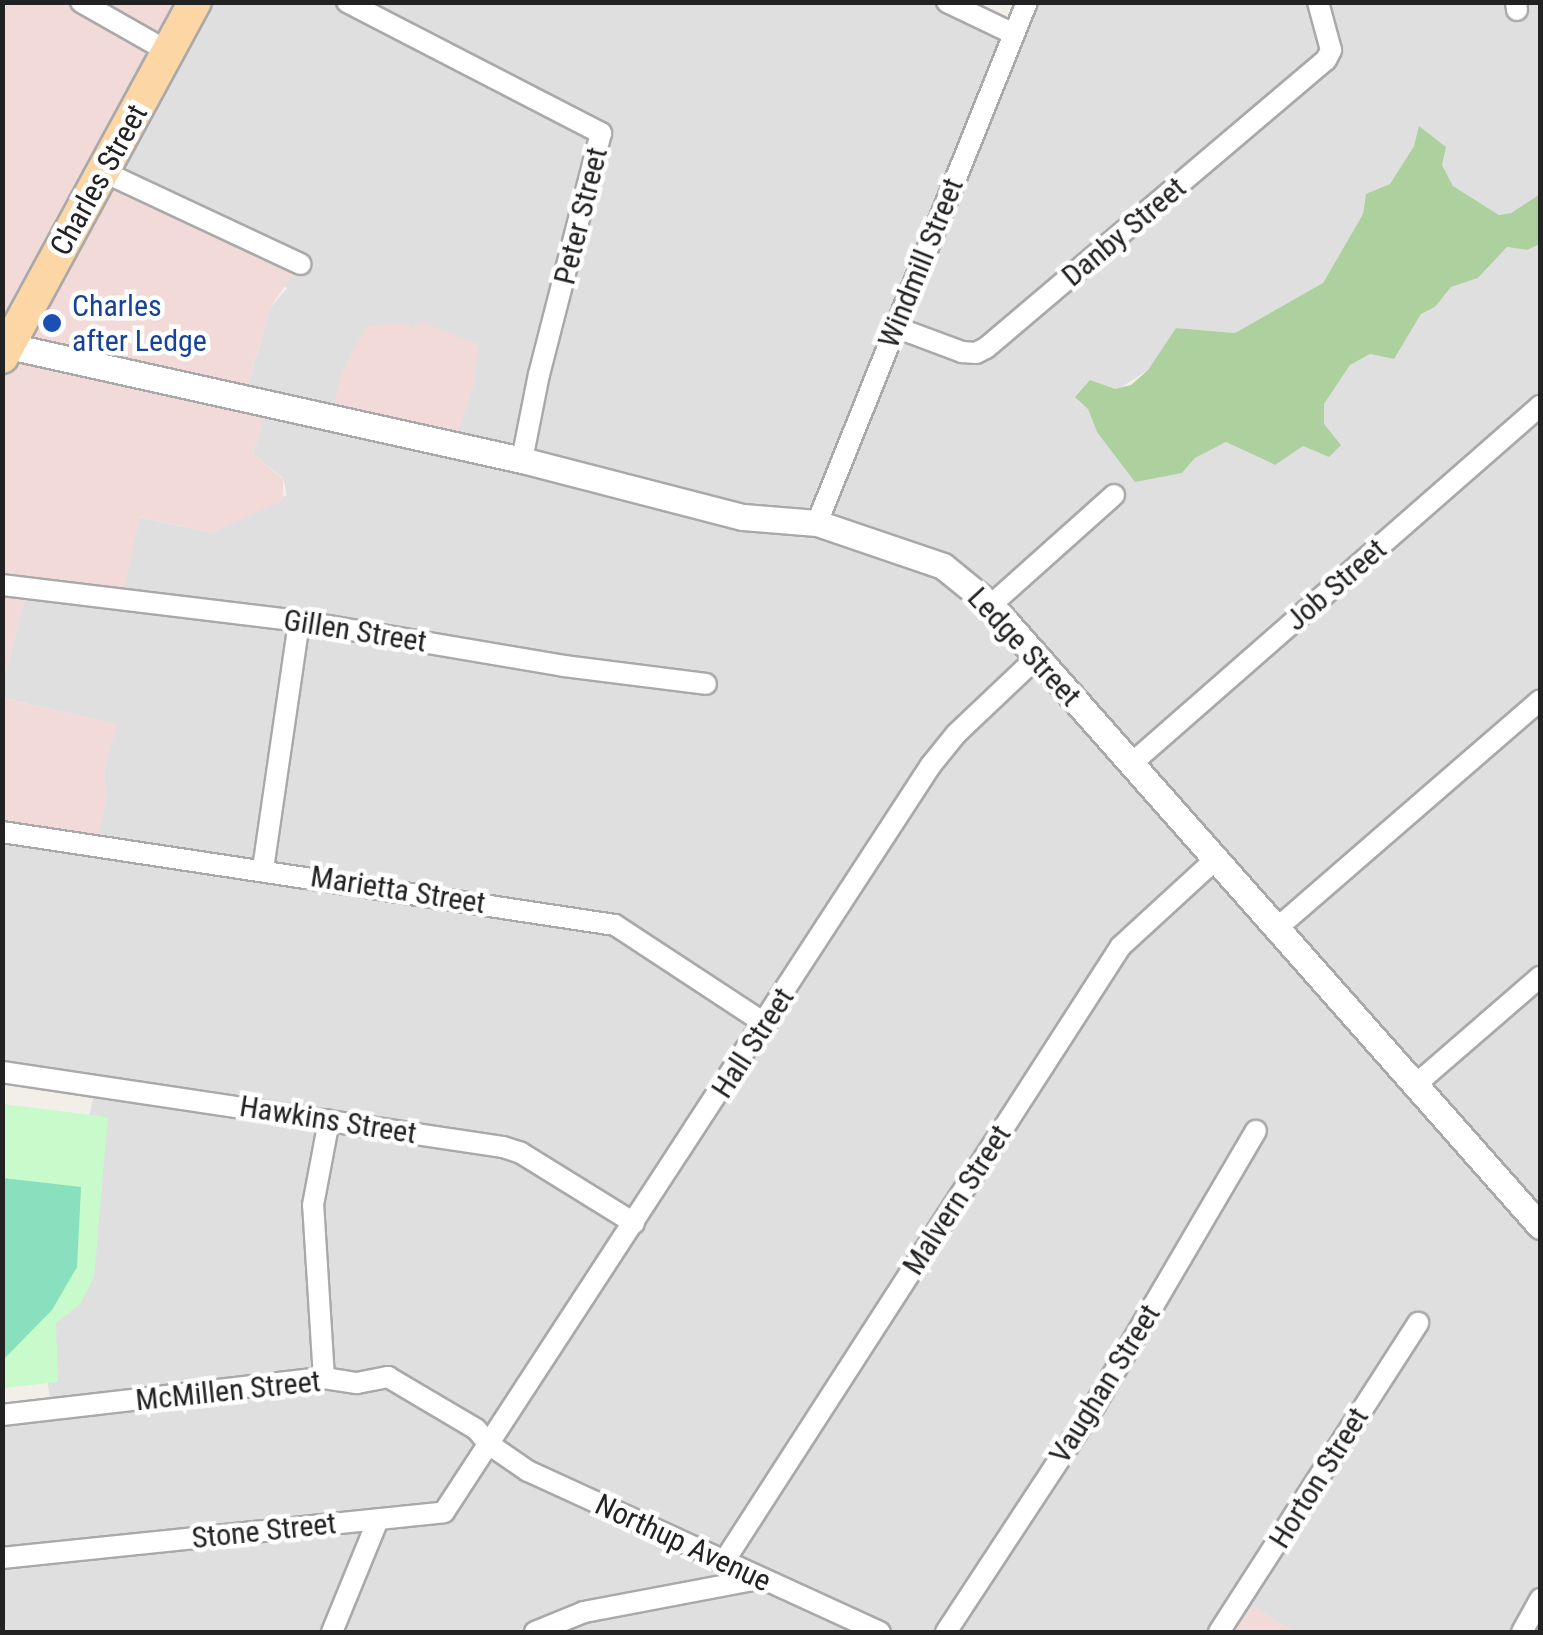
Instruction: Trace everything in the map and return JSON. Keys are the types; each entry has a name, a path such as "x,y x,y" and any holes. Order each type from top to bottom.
{"main road":[{"name":"Charles Street","path":"6,352 195,2"}],"street":[{"path":"80,2 169,52"},
{"name":"Peter Street","path":"347,2 602,133 539,374 522,460"},
{"path":"948,2 1014,34"},
{"name":"Windmill Street","path":"817,523 1026,2"},
{"name":"Danby Street","path":"895,327 962,352 976,354 986,348 1314,71 1331,50 1320,23 1318,2"},
{"path":"104,172 300,264"},
{"name":"Ledge Street","path":"6,352 522,460 744,517 817,523 943,566 990,605 1540,1226"},
{"name":"Job Street","path":"1131,764 1540,406"},
{"path":"990,605 1114,495"},
{"name":"Gillen Street","path":"2,586 299,622 564,666 706,684"},
{"path":"263,870 299,622"},
{"name":"Hall Street","path":"490,1445 932,765 956,734 1037,657"},
{"path":"1276,929 1540,700"},
{"name":"Marietta Street","path":"2,832 615,925 766,1024"},
{"name":"Malvern Street","path":"723,1563 1120,946 1217,858"},
{"path":"1414,1086 1540,977"},
{"name":"Hawkins Street","path":"2,1072 503,1147 521,1153 634,1224"},
{"path":"324,1378 313,1205 330,1120"},
{"name":"Vaughan Street","path":"946,1632 1095,1405 1256,1131"},
{"name":"Horton Street","path":"1219,1632 1418,1323"},
{"name":"McMillen Street","path":"2,1416 324,1378 357,1384 388,1376 476,1429 490,1445"},
{"name":"Northup Avenue","path":"490,1445 528,1472 880,1632"},
{"name":"Stone Street","path":"2,1558 444,1512 490,1445"},
{"path":"332,1632 378,1520"},
{"path":"535,1632 584,1612 758,1579"},
{"path":"1522,1632 1540,1599"}],"shaded area":[{"path":"938,2 1008,36 1027,3 1540,3 1540,194 1511,213 1499,215 1453,186 1442,165 1414,146 1390,184 1366,195 1363,214 1323,283 1235,333 1176,328 1148,370 1088,409 1097,432 1182,473 1195,458 1226,442 1274,465 1324,424 1324,404 1350,365 1370,354 1394,359 1421,314 1435,307 1451,287 1478,278 1507,247 1527,250 1540,244 1540,1612 1527,1632 1294,1632 1253,1606 1234,1632 3,1632 3,1420 52,1414 42,1337 93,1098 89,1092 3,1080 2,839 106,801 104,772 116,724 3,698 3,681 28,588 139,517 212,533 287,495 283,478 253,454 268,402 246,393 270,308 287,288 111,172 195,3"},
{"path":"3,3 195,3 108,165 300,264 270,308 246,392 268,403 253,454 283,479 283,500 212,533 140,517 122,599 28,588 3,681"},
{"path":"422,322 478,344 474,384 455,440 332,415 340,376 367,326 409,323 409,328"},
{"path":"2,698 117,724 104,772 106,801 96,851 3,839"},
{"path":"1253,1606 1294,1632 1234,1632"}],"green space":[{"path":"1419,126 1446,147 1442,165 1453,186 1499,215 1511,213 1540,194 1540,244 1527,250 1507,247 1478,278 1451,287 1435,307 1421,314 1394,359 1370,354 1350,365 1324,404 1324,424 1341,445 1329,457 1303,446 1275,465 1226,442 1195,458 1182,473 1135,482 1097,432 1088,409 1075,397 1090,380 1115,389 1131,385 1148,370 1176,328 1235,333 1323,283 1363,214 1366,194 1390,184 1414,146"},
{"path":"3,1104 108,1117 94,1277 80,1304 56,1323 58,1382 3,1388"},
{"path":"3,1178 81,1187 77,1267 52,1310 3,1360"}],"place":[{"name":"Charles after Ledge","path":"52,323"}]}
